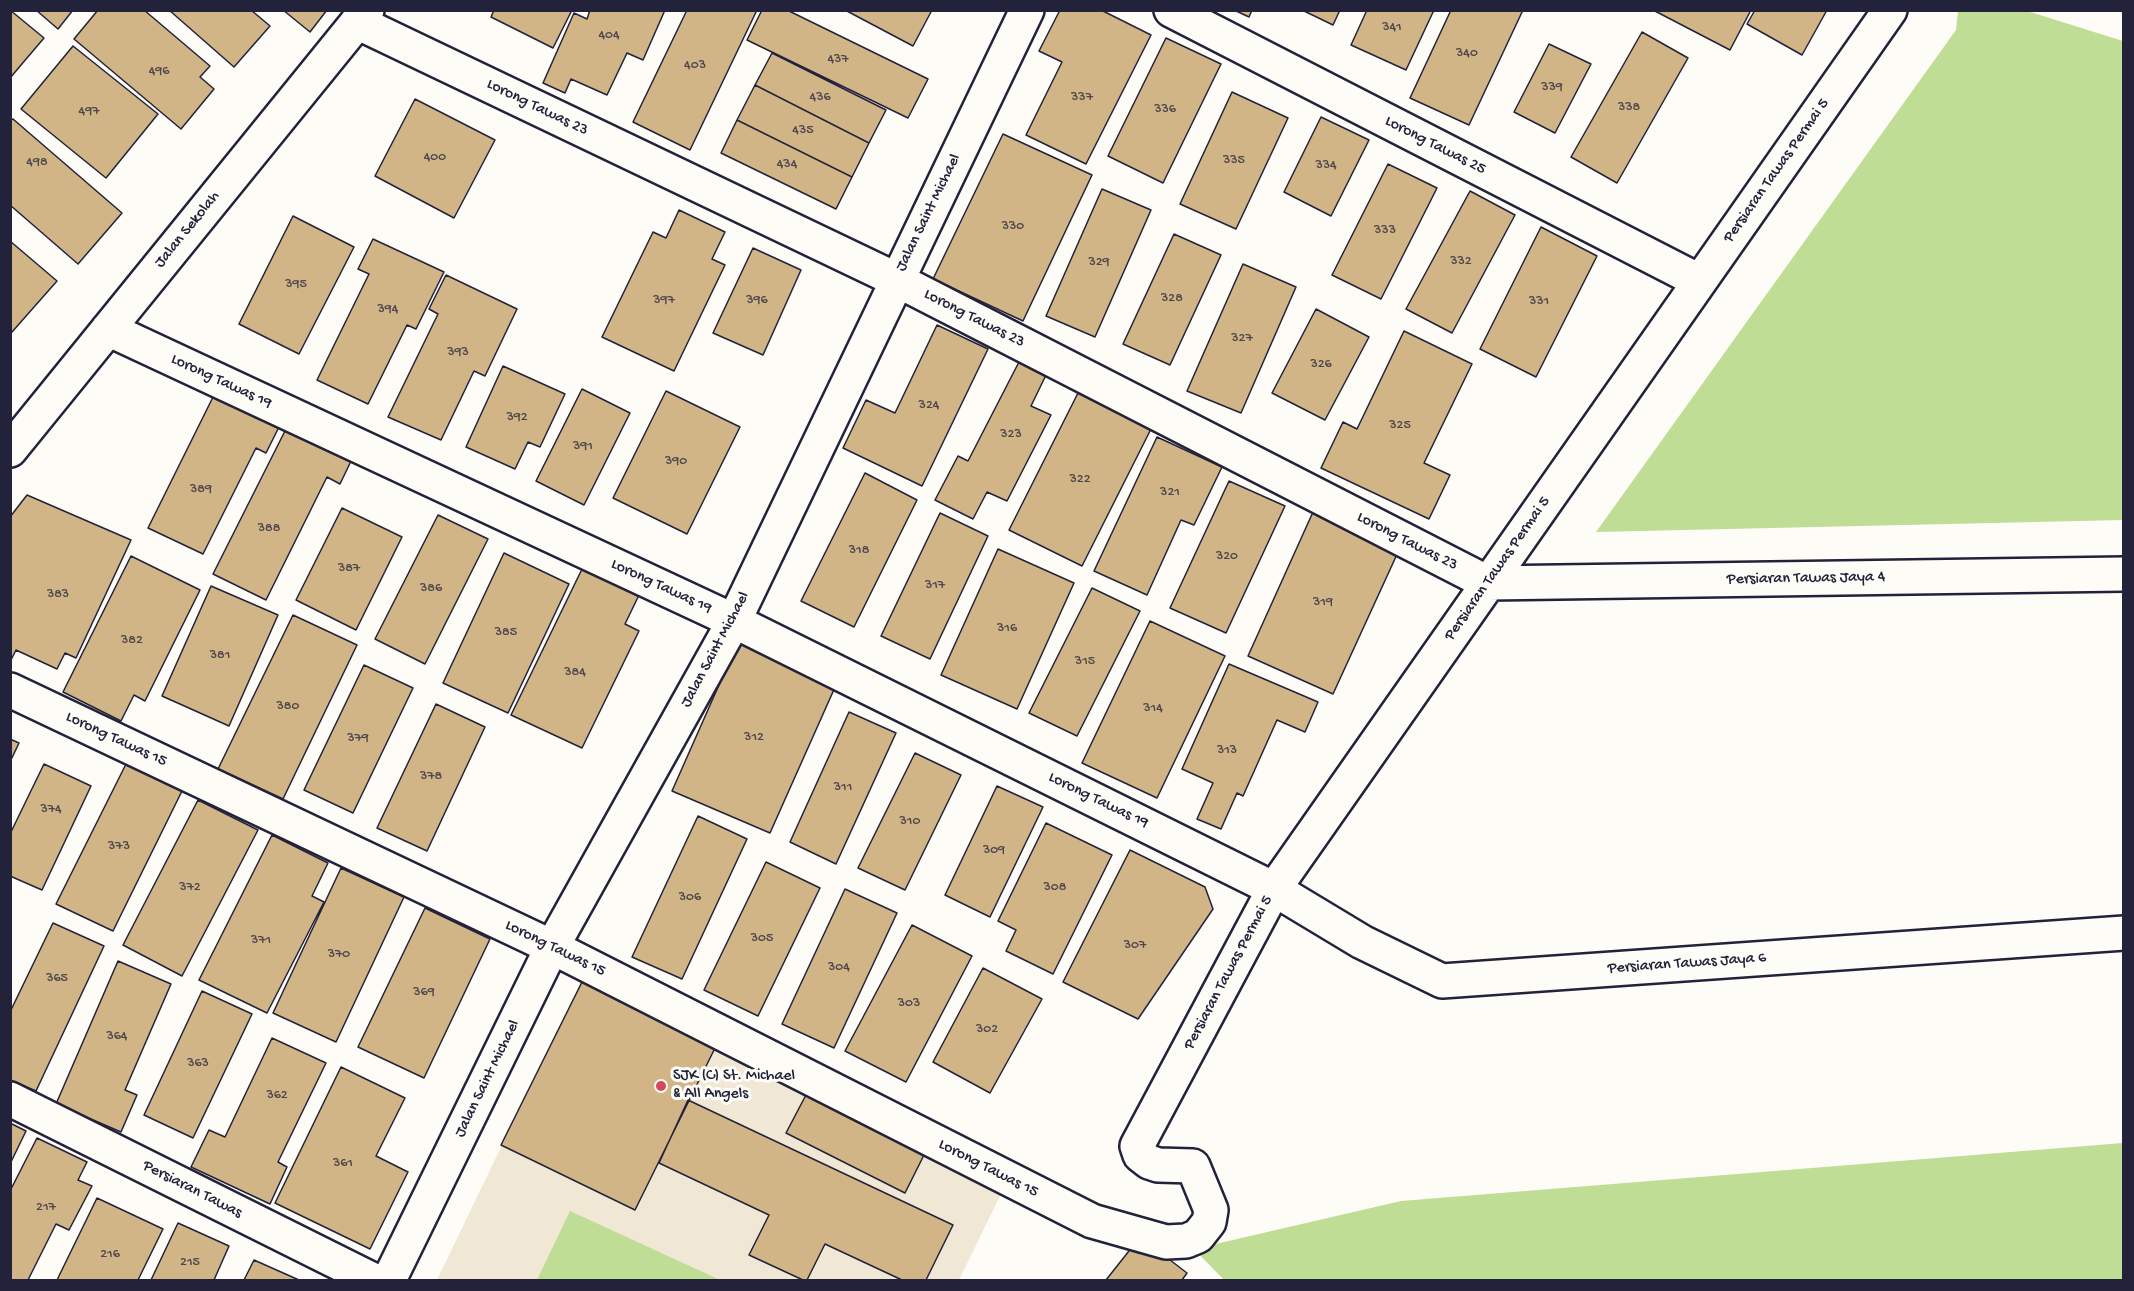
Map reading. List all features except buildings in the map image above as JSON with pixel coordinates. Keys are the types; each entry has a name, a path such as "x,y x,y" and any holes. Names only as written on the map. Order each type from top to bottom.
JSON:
{"street":[{"name":"Jalan Saint Michael","path":"389,1281 552,947 734,621 1027,10"},
{"name":"Lorong Tawas 25","path":"1171,10 1699,281"},
{"name":"Persiaran Tawas Permai 5","path":"1137,1146 1274,889 1890,10"},
{"name":"Lorong Tawas 23","path":"362,16 897,280 1488,583"},
{"name":"Jalan Sekolah","path":"10,450 362,16"},
{"name":"Lorong Tawas 19","path":"108,329 734,621 1274,889"},
{"name":"Persiaran Tawas Jaya 4","path":"1488,583 2124,574"},
{"name":"Lorong Tawas 15","path":"10,690 552,947 1092,1221 1166,1242 1198,1236 1209,1222 1211,1210 1193,1166 1158,1165 1149,1162 1140,1155 1137,1146"},
{"name":"Persiaran Tawas Jaya 6","path":"1274,889 1362,942 1442,981 2124,933"},
{"name":"Persiaran Tawas","path":"10,1099 373,1281"}],"shaded area":[{"name":"SJK (C) St. Michael & All Angels","path":"583,977 1001,1194 959,1280 437,1280"}],"green space":[{"path":"1958,11 2027,11 2123,41 2123,520 1596,532 1956,30"},
{"path":"2123,1143 2123,1280 1224,1280 1194,1249 1401,1201"},
{"path":"570,1211 720,1280 537,1280"}],"place":[{"name":"SJK (C) St. Michael & All Angels","path":"661,1086"}]}
